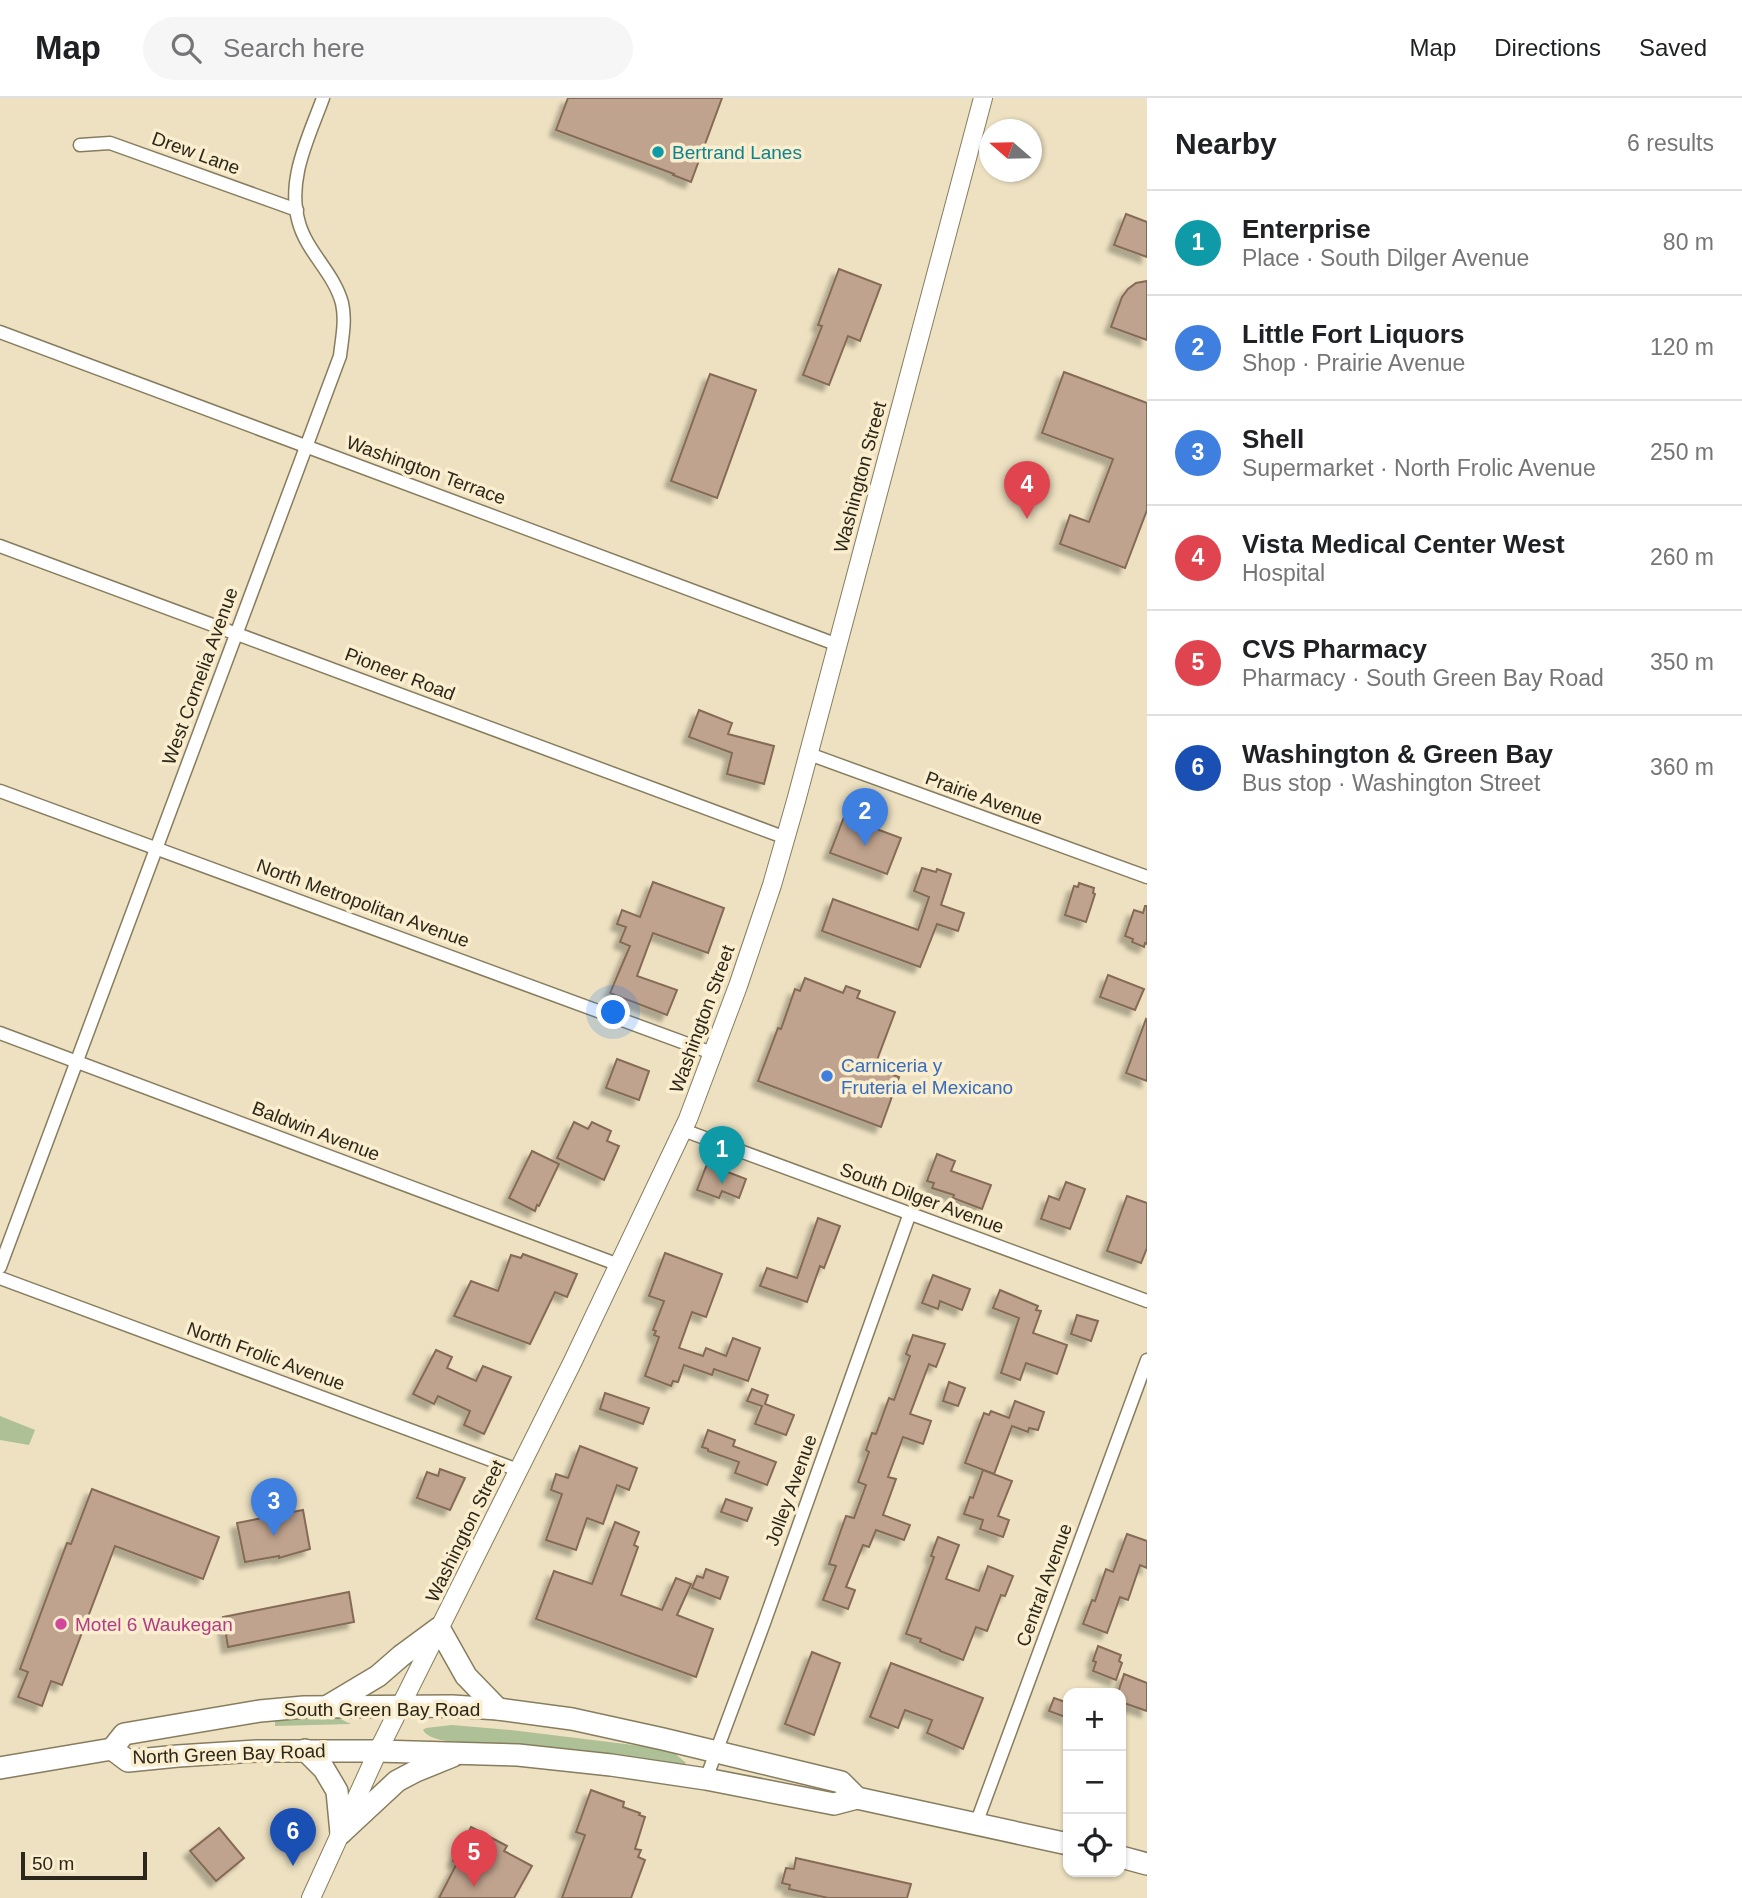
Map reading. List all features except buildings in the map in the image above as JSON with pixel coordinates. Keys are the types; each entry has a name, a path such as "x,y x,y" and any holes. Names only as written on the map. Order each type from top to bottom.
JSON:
{"main road":[{"name":"Washington Street","path":"311,1898 378,1751 572,1363 683,1130 738,986 786,838 983,98"},
{"path":"324,1708 378,1676 439,1628 466,1676 498,1709"},
{"name":"South Green Bay Road","path":"112,1749 124,1734 247,1713 304,1707 452,1706 498,1709 572,1719 841,1782 857,1798"},
{"name":"North Green Bay Road","path":"0,1768 112,1749 128,1761 231,1752 378,1751"},
{"path":"306,1750 324,1769 337,1791 341,1833"},
{"name":"South Green Bay Road","path":"378,1751 518,1755 706,1779 834,1804 857,1798 1063,1843"},
{"path":"341,1833 397,1781 462,1753"},
{"path":"1126,1858 1147,1864"}],"street":[{"name":"West Cornelia Avenue","path":"0,1267 340,356 345,322 342,301 309,247 298,221 295,188 300,159 323,98"},
{"name":"Drew Lane","path":"80,145 110,143 297,210"},
{"name":"Washington Terrace","path":"0,332 838,645"},
{"name":"Pioneer Road","path":"0,546 786,838"},
{"name":"Prairie Avenue","path":"809,754 1147,877"},
{"name":"North Metropolitan Avenue","path":"0,790 712,1052"},
{"name":"Baldwin Avenue","path":"0,1033 618,1265"},
{"name":"South Dilger Avenue","path":"683,1130 1147,1301"},
{"name":"Jolley Avenue","path":"706,1779 910,1213"},
{"name":"North Frolic Avenue","path":"0,1278 518,1469"},
{"name":"Central Avenue","path":"976,1824 1147,1360"}],"green space":[{"path":"0,1416 35,1430 29,1445 0,1440"},
{"path":"336,1717 351,1724 275,1726 275,1720"},
{"path":"452,1725 666,1749 686,1763 682,1766 558,1749 450,1741 433,1738 423,1730"}],"place":[{"name":"Bertrand Lanes","path":"658,152"},
{"name":"Vista Medical Center West","path":"1027,519"},
{"name":"Little Fort Liquors","path":"865,846"},
{"name":"Carniceria y Fruteria el Mexicano","path":"827,1076"},
{"name":"Enterprise","path":"722,1184"},
{"name":"Shell","path":"274,1536"},
{"name":"Motel 6 Waukegan","path":"61,1624"},
{"name":"Washington & Green Bay","path":"293,1866"},
{"name":"CVS Pharmacy","path":"474,1887"}]}
